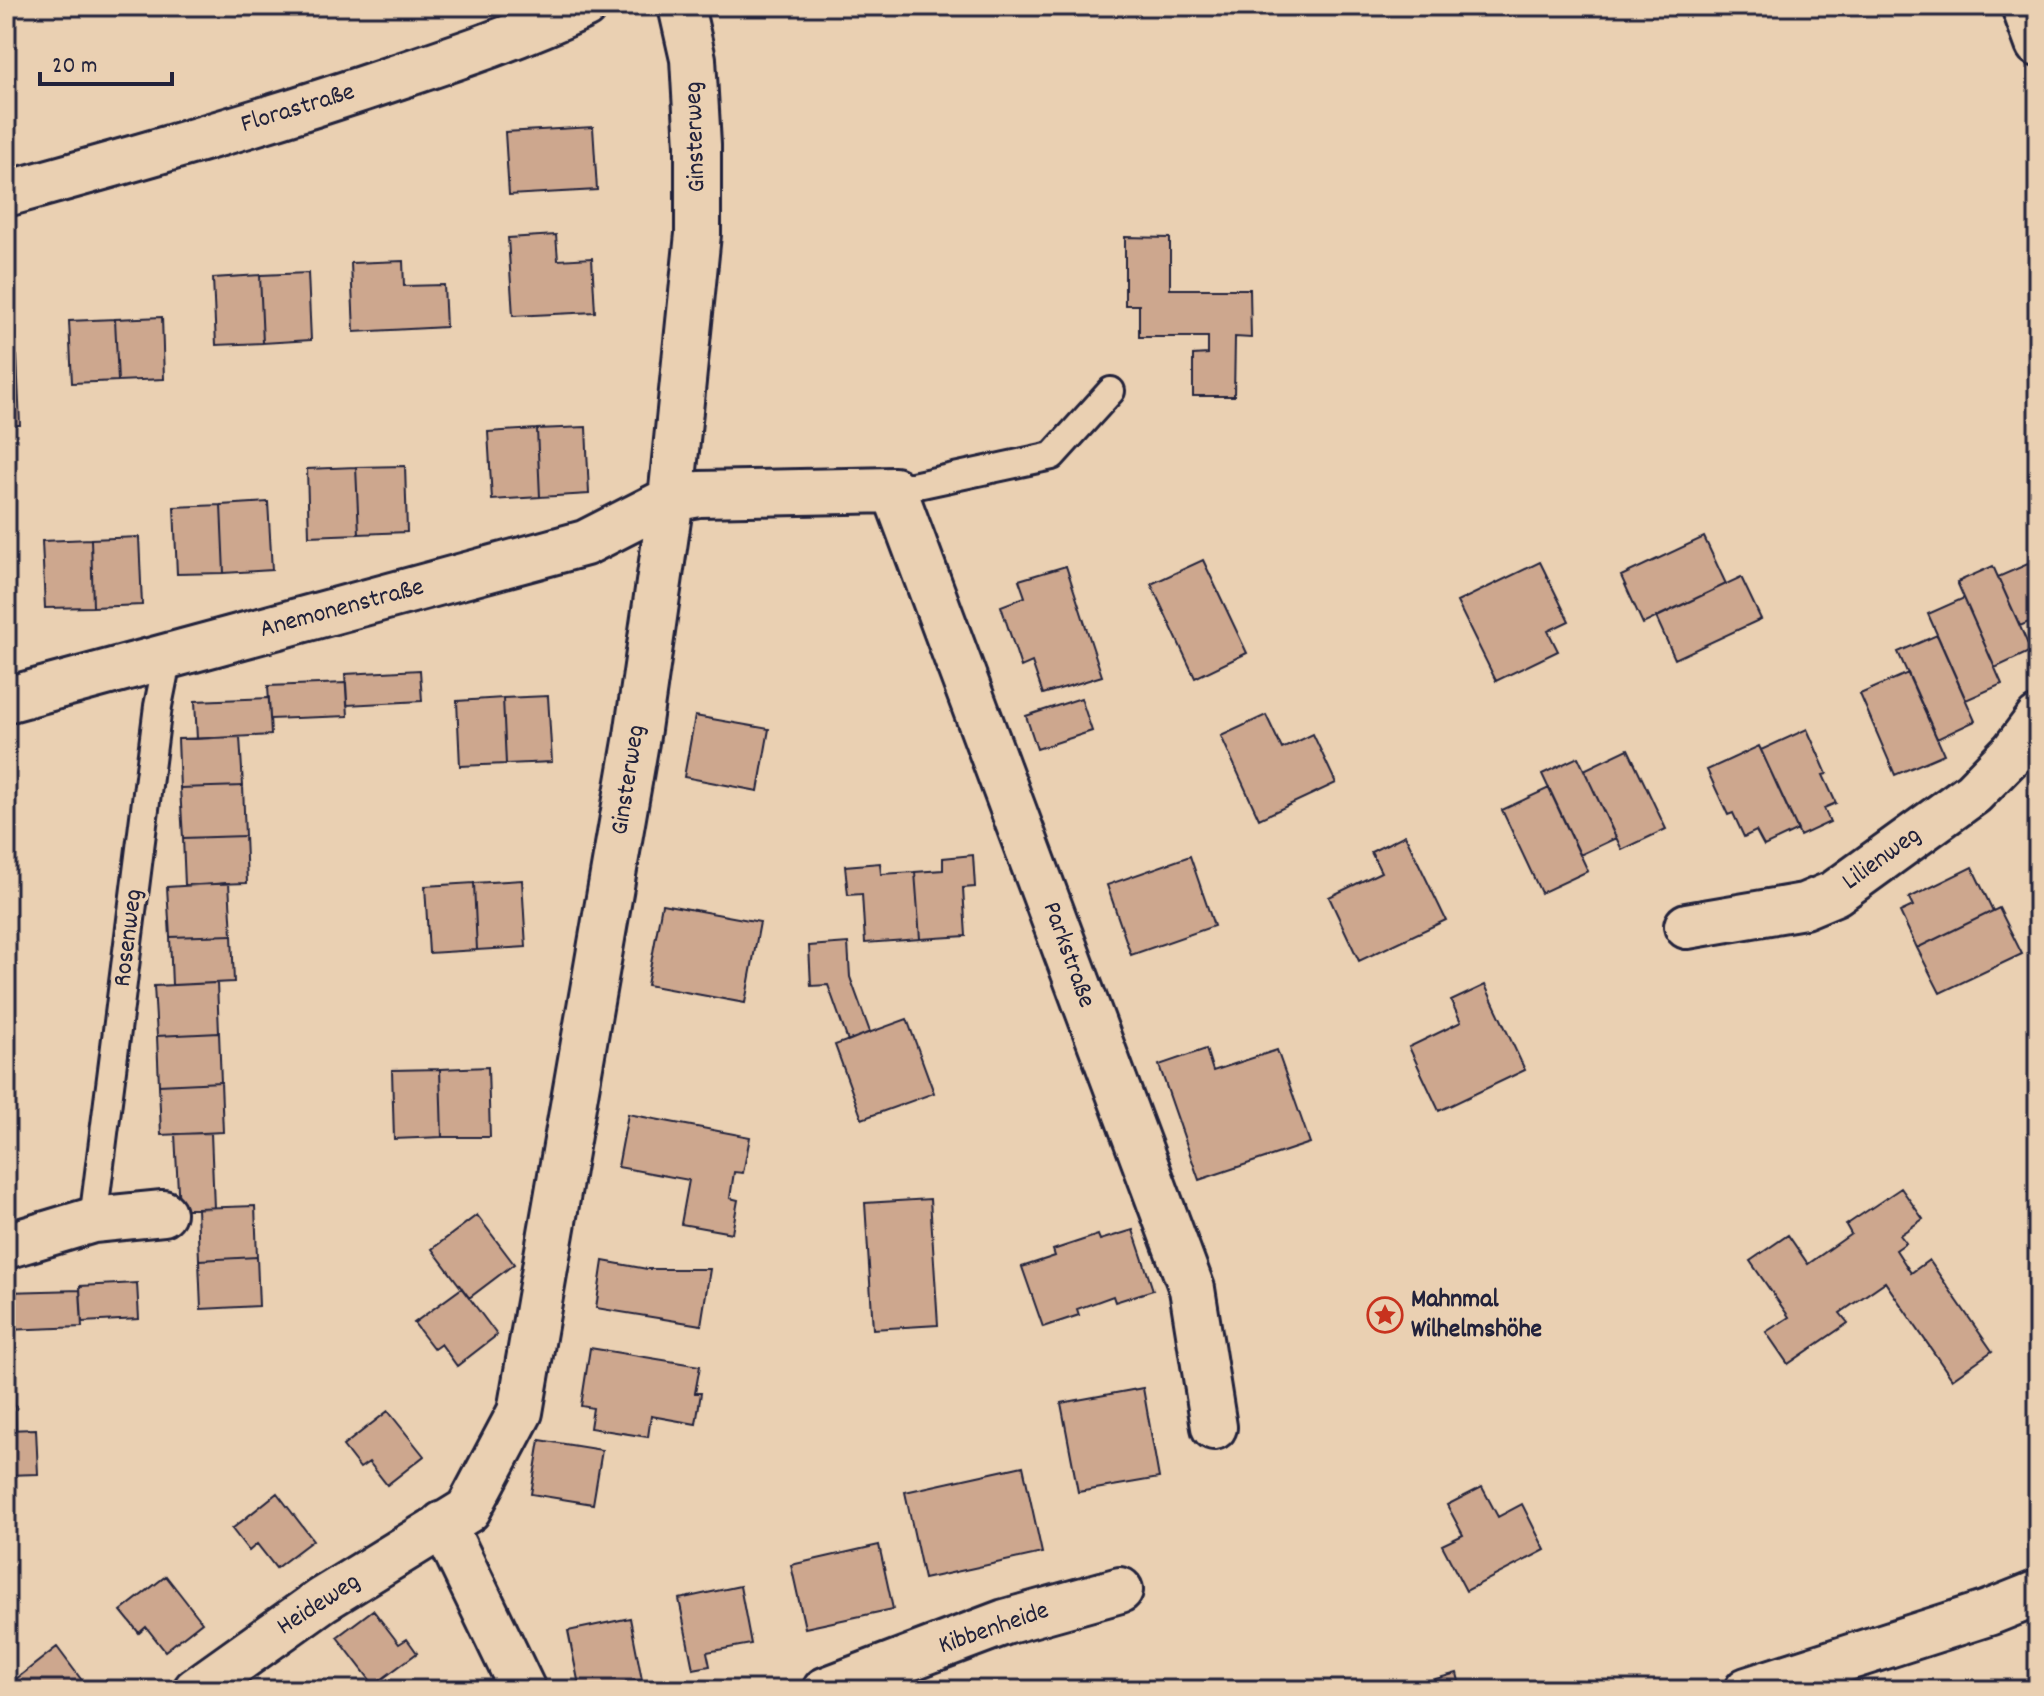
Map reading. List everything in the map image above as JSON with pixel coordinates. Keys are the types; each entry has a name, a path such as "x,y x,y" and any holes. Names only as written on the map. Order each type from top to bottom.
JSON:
{"street":[{"name":"Florastraße","path":"6,194 329,100 540,27 584,6"},
{"name":"Ginsterweg","path":"443,1524 468,1510 520,1412 637,736 671,499 698,234 698,145 693,59 681,6"},
{"path":"2024,6 2038,44"},
{"path":"671,499 699,494 894,490"},
{"name":"Parkstraße","path":"894,490 1192,1289 1214,1427"},
{"name":"Anemonenstraße","path":"6,700 585,543 671,499"},
{"name":"Lilienweg","path":"1687,926 1804,906 1835,893 1973,793 2014,751 2038,719"},
{"path":"6,1246 93,1220 163,1213"},
{"path":"443,1524 523,1690"},
{"name":"Heideweg","path":"196,1690 322,1600 443,1524"},
{"name":"Kibbenheide","path":"825,1690 1005,1622 1120,1590"},
{"path":"1747,1690 1988,1613 2038,1593"}],"lane":[{"path":"894,490 1052,456 1111,391"},
{"name":"Rosenweg","path":"93,1220 158,706 168,656"}],"building":[{"path":"593,127 597,190 509,195 505,132"},
{"path":"556,235 558,260 592,258 595,312 513,316 508,238"},
{"path":"1125,237 1170,238 1170,289 1250,289 1251,338 1235,337 1234,396 1193,396 1193,355 1208,354 1208,337 1139,337 1139,305 1125,305"},
{"path":"403,261 404,286 444,285 446,327 354,332 351,263"},
{"path":"308,273 311,340 263,343 260,275"},
{"path":"260,275 263,343 216,345 213,278"},
{"path":"162,317 164,379 118,381 115,319"},
{"path":"115,319 118,381 72,383 69,321"},
{"path":"6,356 17,356 20,425 6,425"},
{"path":"586,427 589,494 540,497 537,429"},
{"path":"537,429 540,497 492,500 488,432"},
{"path":"405,466 407,532 359,534 356,467"},
{"path":"356,467 359,534 309,536 307,469"},
{"path":"268,502 272,570 224,573 221,505"},
{"path":"221,505 224,573 177,574 174,507"},
{"path":"139,537 142,605 93,607 91,539"},
{"path":"1704,537 1726,584 1643,624 1621,576"},
{"path":"91,539 93,607 45,608 42,541"},
{"path":"1203,560 1247,653 1195,678 1151,584"},
{"path":"1540,562 1569,621 1548,631 1558,651 1496,681 1457,602"},
{"path":"2030,563 2038,583 2038,618 2020,626 1998,577"},
{"path":"1066,566 1102,676 1043,694 1032,662 1021,667 1001,606 1025,597 1019,580"},
{"path":"1993,566 2031,651 1995,668 1957,582"},
{"path":"1741,577 1761,619 1675,659 1656,617"},
{"path":"1964,598 2002,684 1966,700 1928,614"},
{"path":"1937,635 1975,721 1937,739 1898,652"},
{"path":"420,670 422,701 347,705 345,674"},
{"path":"1908,673 1944,754 1895,775 1860,694"},
{"path":"346,683 348,716 270,719 268,686"},
{"path":"548,696 552,762 506,764 503,698"},
{"path":"269,698 271,735 197,739 195,701"},
{"path":"503,698 506,764 460,766 457,701"},
{"path":"1081,698 1092,731 1037,749 1026,716"},
{"path":"1266,715 1282,749 1313,734 1336,783 1259,819 1221,736"},
{"path":"695,716 769,729 758,791 684,777"},
{"path":"1807,729 1836,803 1824,808 1830,822 1800,836 1761,750"},
{"path":"240,737 243,786 180,788 178,739"},
{"path":"1759,746 1798,830 1764,846 1756,831 1744,837 1733,813 1728,815 1707,770"},
{"path":"1628,749 1666,829 1622,850 1584,770"},
{"path":"1578,757 1616,838 1580,855 1542,774"},
{"path":"243,786 245,836 183,838 180,788"},
{"path":"1549,788 1588,871 1541,893 1502,810"},
{"path":"1405,835 1446,920 1359,961 1329,897 1381,872 1371,852"},
{"path":"245,836 247,883 185,885 183,838"},
{"path":"973,855 975,887 963,888 966,936 920,939 915,872 943,870 943,858"},
{"path":"1190,856 1214,926 1131,955 1107,885"},
{"path":"880,863 881,874 915,872 920,939 865,943 862,894 848,895 845,866"},
{"path":"1972,867 1993,911 1917,948 1900,912 1913,906 1909,898"},
{"path":"522,880 526,947 477,950 474,883"},
{"path":"229,883 232,935 170,937 167,887"},
{"path":"474,883 477,950 429,953 425,886"},
{"path":"662,904 760,922 745,1003 647,985"},
{"path":"1999,908 2022,954 1940,993 1917,948"},
{"path":"232,935 234,982 172,985 170,937"},
{"path":"848,943 850,977 870,1032 848,1041 828,985 811,986 809,946"},
{"path":"217,983 219,1033 157,1036 154,986"},
{"path":"1485,985 1525,1070 1439,1111 1409,1047 1461,1022 1451,1001"},
{"path":"907,1019 934,1093 862,1119 835,1045"},
{"path":"219,1033 221,1082 159,1085 157,1036"},
{"path":"1206,1049 1213,1071 1277,1050 1310,1143 1199,1180 1159,1065"},
{"path":"488,1067 490,1137 442,1137 440,1069"},
{"path":"440,1069 442,1137 394,1139 392,1070"},
{"path":"221,1082 223,1132 161,1135 159,1085"},
{"path":"628,1114 750,1137 743,1173 734,1172 730,1198 738,1200 732,1233 681,1224 689,1180 618,1167"},
{"path":"211,1133 214,1208 179,1209 175,1134"},
{"path":"1901,1188 1923,1219 1900,1235 1906,1243 1896,1250 1911,1273 1929,1260 1992,1351 1952,1379 1885,1282 1840,1313 1848,1323 1788,1364 1766,1332 1789,1317 1750,1261 1788,1235 1808,1264 1851,1234 1846,1225"},
{"path":"930,1199 938,1325 873,1329 865,1203"},
{"path":"255,1206 257,1257 199,1260 197,1208"},
{"path":"477,1215 514,1264 469,1298 432,1249"},
{"path":"1133,1230 1153,1290 1115,1302 1113,1296 1077,1309 1079,1315 1043,1327 1022,1267 1055,1256 1053,1250 1098,1235 1100,1240"},
{"path":"257,1257 259,1306 201,1309 199,1260"},
{"path":"603,1261 647,1269 710,1269 701,1325 596,1308"},
{"path":"137,1283 139,1319 82,1322 80,1286"},
{"path":"462,1288 497,1335 457,1366 441,1344 434,1349 414,1323"},
{"path":"80,1290 82,1327 7,1330 6,1292"},
{"path":"590,1348 700,1366 695,1393 701,1393 696,1424 651,1416 648,1437 590,1428 593,1408 581,1406"},
{"path":"14,1386 16,1429 6,1430 6,1387"},
{"path":"1143,1388 1159,1478 1078,1492 1061,1403"},
{"path":"388,1411 424,1456 387,1485 369,1462 360,1468 343,1446"},
{"path":"36,1429 38,1474 6,1475 6,1430"},
{"path":"540,1440 602,1450 593,1504 531,1494"},
{"path":"1023,1466 1042,1553 924,1579 905,1492"},
{"path":"1482,1487 1498,1517 1522,1504 1545,1550 1466,1591 1442,1545 1463,1535 1447,1505"},
{"path":"277,1493 313,1540 276,1568 257,1544 249,1551 232,1529"},
{"path":"879,1545 893,1609 805,1628 791,1565"},
{"path":"166,1576 202,1622 165,1651 146,1627 139,1633 121,1611"},
{"path":"740,1586 751,1644 707,1652 710,1666 693,1669 679,1599"},
{"path":"373,1610 399,1644 407,1639 417,1653 374,1685 337,1637"},
{"path":"630,1618 642,1680 580,1690 568,1631"},
{"path":"57,1647 89,1690 17,1690 11,1683"},
{"path":"1457,1673 1461,1690 1396,1690"}],"place":[{"name":"Mahnmal Wilhelmshöhe","path":"1385,1315"}]}
